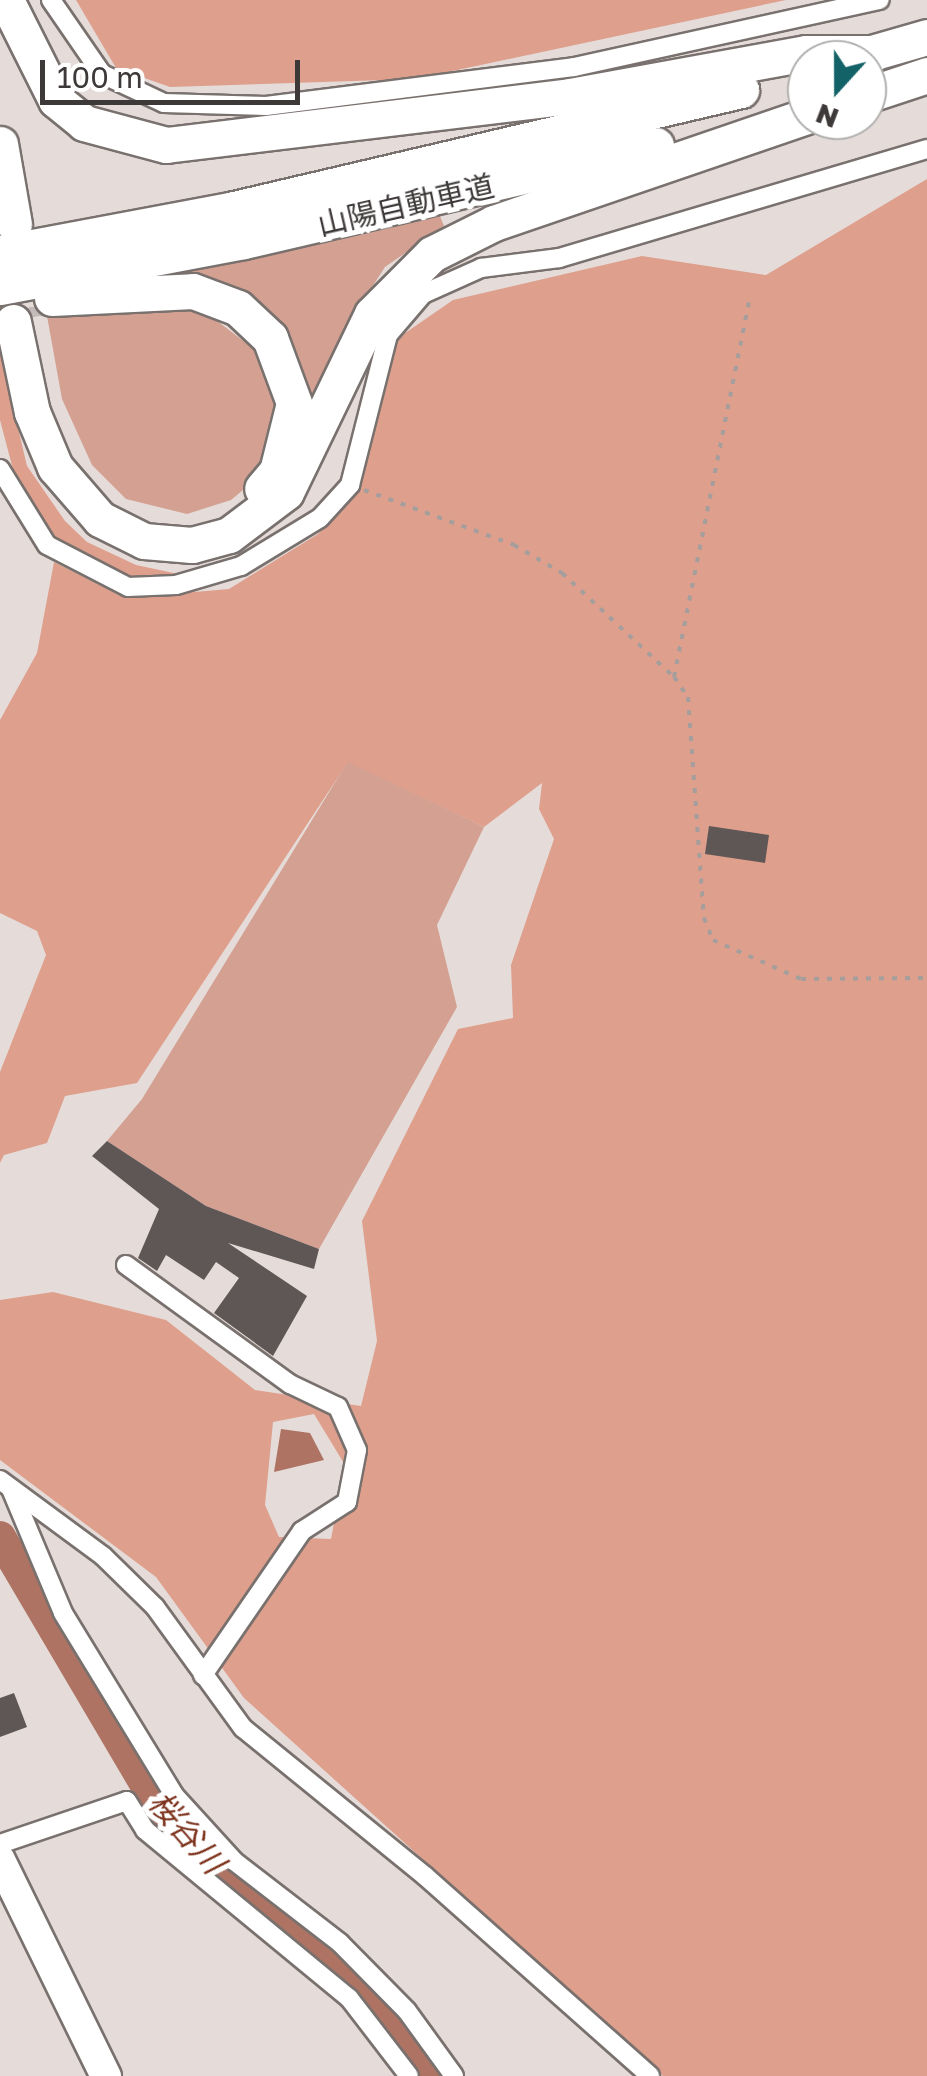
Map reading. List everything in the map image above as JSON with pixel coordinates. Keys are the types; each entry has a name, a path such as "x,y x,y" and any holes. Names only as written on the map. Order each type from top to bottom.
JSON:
{"highway":[{"path":"6,0 56,100 84,124 166,145 570,96 787,56"},
{"path":"887,56 927,37"},
{"path":"887,69 927,72"},
{"path":"887,88 927,72"},
{"name":"山陽自動車道","path":"7,239 234,209 787,77"},
{"name":"山陽自動車道","path":"0,286 478,190 787,110"},
{"path":"14,314 32,412 74,493 100,519 144,541 192,545 230,535 286,492 372,314 432,254 494,223 787,123"},
{"path":"0,144 7,239"},
{"path":"142,289 193,291 238,308 270,338 294,404 277,471 235,511 208,523 180,528 114,506 68,451 14,314 142,289"}],"main road":[{"path":"0,1860 106,2076"}],"street":[{"path":"50,0 102,74 164,104 266,106 574,66 880,0"},
{"path":"0,469 46,545 128,587 176,585 241,566 320,518 350,485 388,335 422,294 481,268 559,258 927,149"},
{"path":"126,1265 290,1384 338,1407 357,1450 346,1502 302,1531 203,1675"},
{"path":"5,1485 103,1556 155,1607 242,1728 426,1876 650,2076"},
{"path":"5,1485 63,1613 174,1795 234,1861 340,1943 407,2011 454,2076"},
{"path":"0,1844 127,1801 145,1830 349,1998 409,2076"}],"path":[{"path":"674,677 750,297"},
{"path":"350,485 514,544 562,573 674,677 688,697 704,918 712,940 801,979 927,978"}],"shaded area":[{"path":"76,0 786,0 415,79 170,87 116,68"},
{"path":"927,179 927,2076 663,2076 244,1698 156,1577 0,1460 0,1300 53,1292 166,1320 255,1390 361,1406 377,1341 362,1221 458,1029 513,1018 511,965 554,839 539,809 542,783 484,827 348,762 137,1083 65,1096 47,1143 4,1155 0,1163 0,1072 46,955 37,931 0,913 0,720 37,653 54,562 125,598 229,589 318,534 349,502 398,338 453,300 642,256 766,275","holes":["314,1414 345,1465 331,1539 279,1537 265,1505 273,1422"]},
{"path":"440,216 444,226 385,267 350,321 303,451 295,359 149,278"},
{"path":"177,305 208,314 258,352 273,379 279,424 255,480 231,500 187,514 126,499 92,465 62,399 47,316"},
{"path":"0,352 27,466 65,521 87,542 136,565 183,575 135,578 76,555 47,529 15,477 0,420"},
{"path":"348,761 484,827 437,925 457,1007 319,1249 206,1206 107,1141 142,1099"},
{"path":"281,1429 310,1433 324,1460 274,1472"}],"building":[{"path":"709,826 769,835 765,863 705,854"},
{"path":"107,1141 206,1206 319,1249 314,1269 228,1243 307,1296 273,1356 214,1313 239,1278 216,1262 204,1280 166,1255 157,1271 138,1258 159,1209 92,1156"},
{"path":"14,1693 27,1727 0,1737 0,1698"}],"waterway":[{"name":"桜谷川","path":"0,1537 157,1804 220,1873 346,1972 437,2076"}],"tunnel":[{"path":"19,255 29,317"}]}
